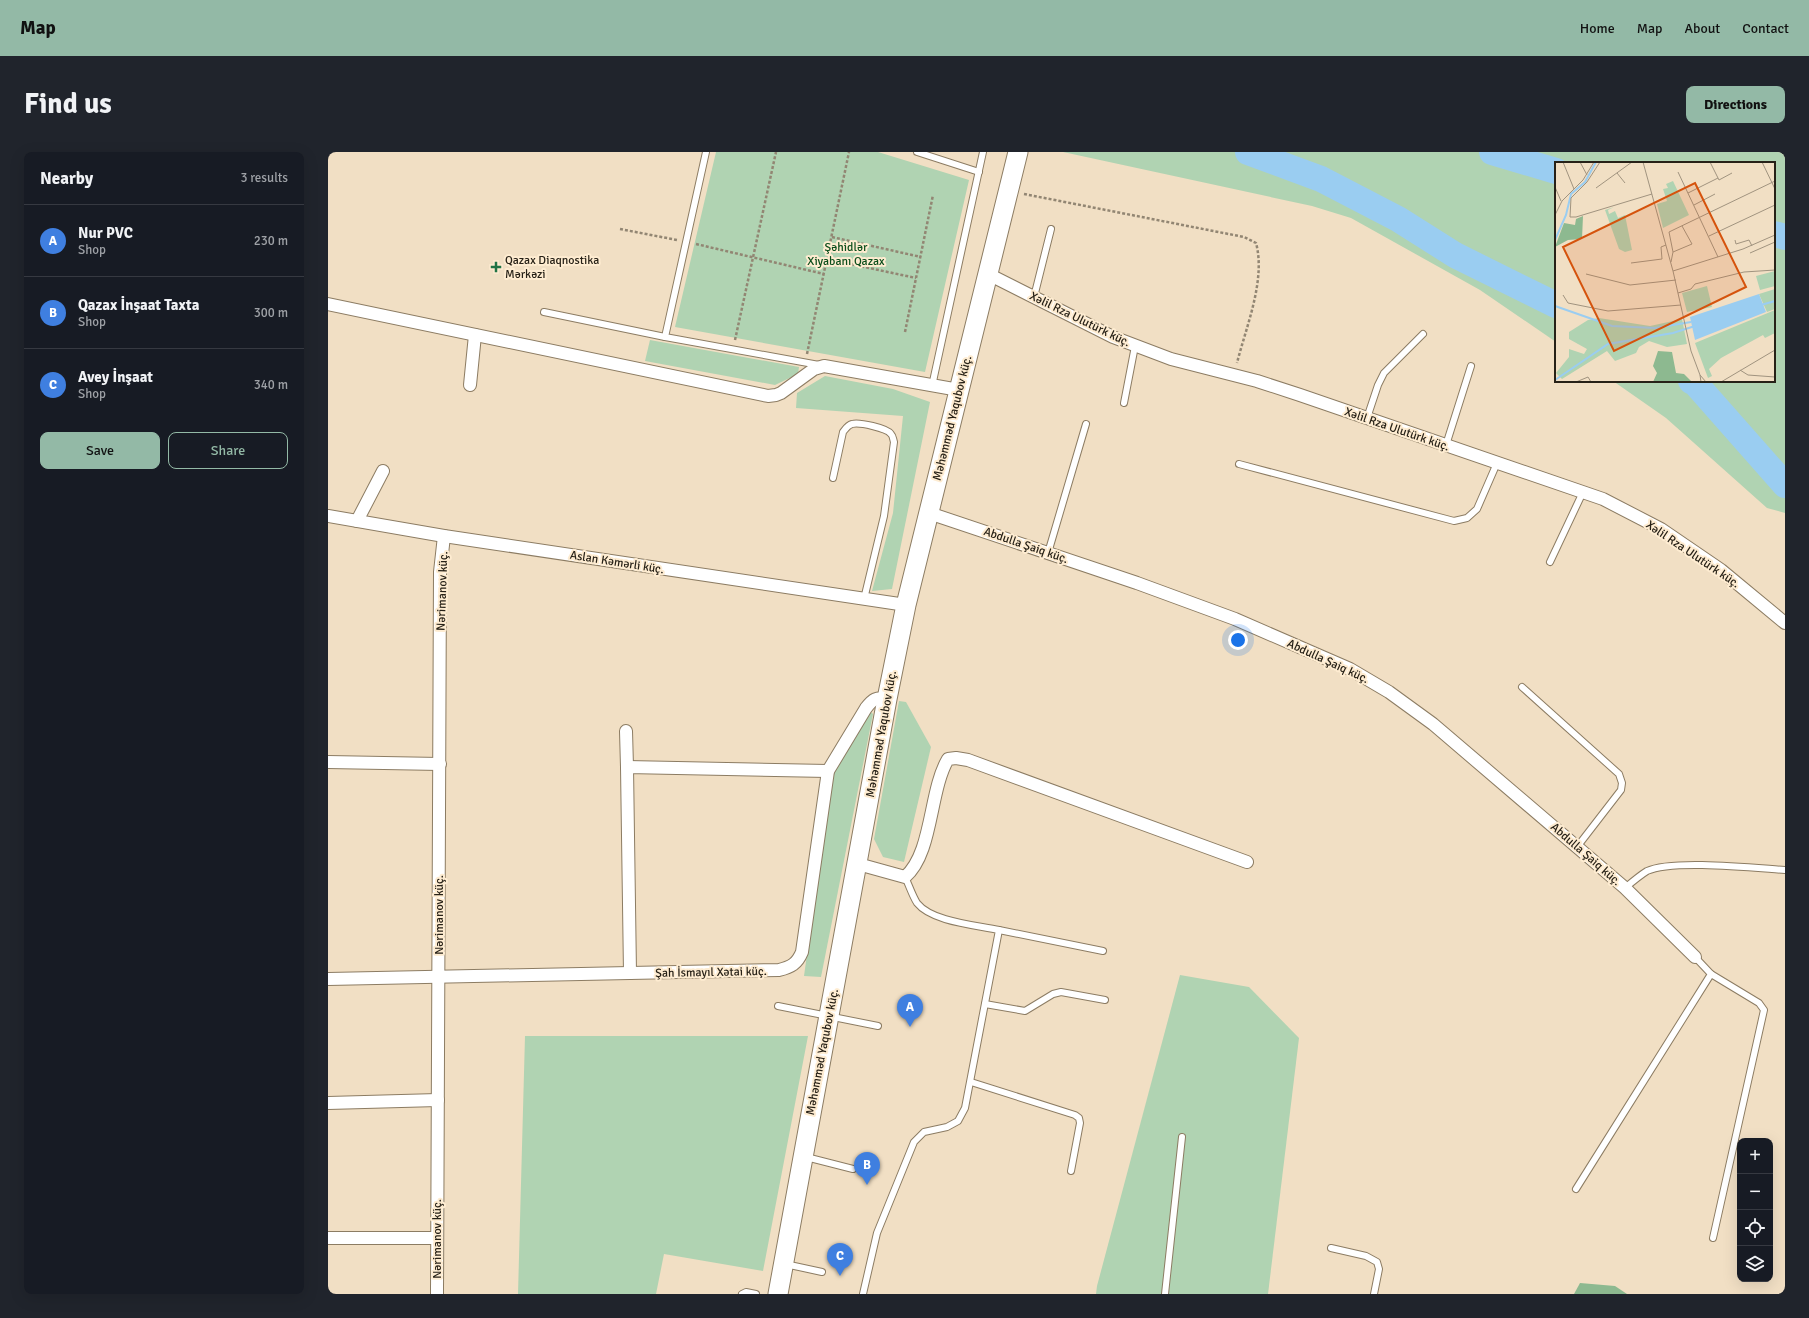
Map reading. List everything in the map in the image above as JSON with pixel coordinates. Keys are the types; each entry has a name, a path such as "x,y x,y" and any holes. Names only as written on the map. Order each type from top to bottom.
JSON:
{"main road":[{"name":"Məhəmməd Yaqubov küç.","path":"778,1294 858,864 887,698 906,605 1018,152"}],"street":[{"name":"Xəlil Rza Ulutürk küç.","path":"988,274 1113,337 1135,346 1171,359 1234,375 1300,395 1603,499 1661,529 1721,570 1785,623"},
{"path":"328,304 768,396 781,393 814,369 824,366 959,390"},
{"path":"470,385 475,335"},
{"path":"357,521 383,471"},
{"name":"Abdulla Şaiq küç.","path":"929,513 1137,583 1235,619 1350,669 1389,692 1433,724 1625,888 1695,957"},
{"name":"Aslan Kəmərli küç.","path":"328,516 444,536 906,605"},
{"name":"Nərimanov küç.","path":"437,1294 440,572 444,536"},
{"name":"Şah İsmayıl Xətai küç.","path":"328,979 779,970 790,968 798,962 802,952 828,771 866,708 878,697 887,698"},
{"path":"626,731 630,973"},
{"path":"858,864 905,877 911,872 919,856 942,770 948,759 956,758 968,760 1247,862"},
{"path":"328,762 440,764"},
{"path":"626,767 828,771"},
{"path":"328,1103 438,1100"},
{"path":"328,1238 437,1238"}],"lane":[{"path":"665,337 706,152"},
{"path":"917,152 979,172"},
{"path":"932,386 983,152"},
{"path":"1034,297 1051,229"},
{"path":"544,312 665,337 733,348 824,366"},
{"path":"1367,418 1378,385 1384,373 1423,334"},
{"path":"1124,402 1135,346"},
{"path":"1446,445 1471,366"},
{"path":"833,478 844,432 847,427 853,423 877,427 887,430 892,434 894,442 884,516 864,599"},
{"path":"1048,553 1086,424"},
{"path":"1239,464 1454,521 1467,518 1477,509 1497,463"},
{"path":"1550,562 1584,492"},
{"path":"1522,687 1619,774 1622,783 1621,790 1577,846"},
{"path":"1625,888 1648,871 1672,866 1714,866 1785,870"},
{"path":"905,877 917,902 925,911 938,917 1103,951"},
{"path":"863,1294 877,1233 914,1142 924,1132 947,1127 958,1122 965,1108 999,930"},
{"path":"1695,957 1711,974 1759,1003 1764,1010 1713,1238"},
{"path":"1576,1189 1711,974"},
{"path":"985,1004 1025,1011 1053,994 1061,992 1105,1000"},
{"path":"778,1006 878,1026"},
{"path":"971,1082 1075,1115 1079,1118 1080,1123 1071,1171"},
{"path":"1165,1294 1182,1137"},
{"path":"803,1157 853,1169"},
{"path":"1332,1248 1366,1256 1377,1262 1379,1269 1374,1294"},
{"path":"784,1263 822,1272"},
{"path":"742,1294 746,1292 756,1294"}],"path":[{"path":"733,348 776,152"},
{"path":"805,362 849,152"},
{"path":"1010,185 1244,237 1256,244 1260,257 1256,287 1234,375"},
{"path":"905,332 933,195"},
{"path":"620,228 824,274"},
{"path":"832,237 921,257"},
{"path":"827,259 916,278"}],"green space":[{"name":"Şəhidlər Xiyabanı Qazax","path":"716,152 878,152 969,180 925,372 675,327"},
{"path":"1063,152 1785,152 1785,513 1767,508 1666,418 1614,382 1775,382 1775,162 1555,162 1555,341 1480,290 1351,218 1312,206"},
{"path":"650,340 799,367 798,374 775,385 645,361"},
{"path":"825,376 893,389 930,402 892,589 872,591 893,513 903,416 796,408 797,393"},
{"path":"899,701 906,702 931,747 904,862 883,857 874,839"},
{"path":"870,711 873,714 821,977 804,976 832,775"},
{"path":"1180,975 1249,987 1299,1038 1268,1294 1096,1294"},
{"path":"525,1036 808,1036 763,1271 664,1254 656,1294 518,1294"},
{"path":"1580,1283 1615,1286 1627,1294 1574,1294"}],"waterway":[{"path":"1248,152 1321,179 1398,219 1455,255 1555,305"},
{"path":"1492,152 1555,171"},
{"path":"1775,234 1785,237"},
{"path":"1693,382 1785,485"}],"place":[{"name":"Qazax Diaqnostika Mərkəzi","path":"496,267"},
{"name":"Nur PVC","path":"910,1027"},
{"name":"Qazax İnşaat Taxta","path":"867,1185"},
{"name":"Avey İnşaat","path":"840,1276"}]}
